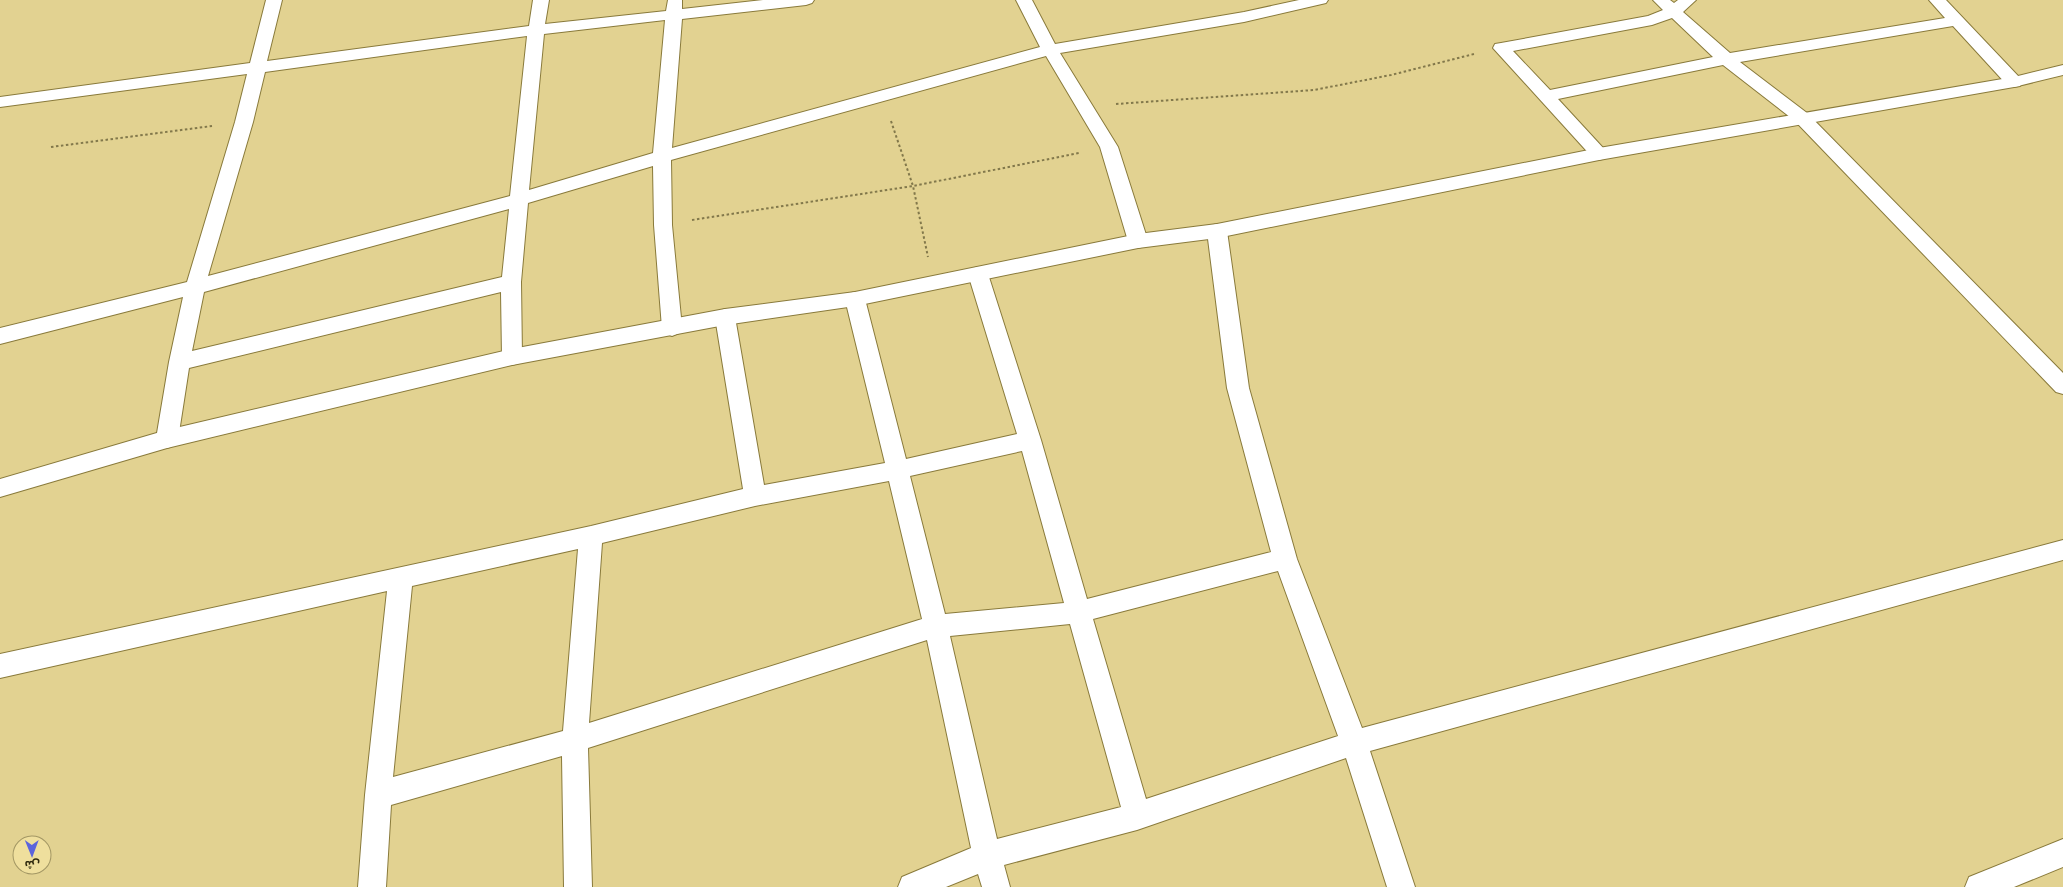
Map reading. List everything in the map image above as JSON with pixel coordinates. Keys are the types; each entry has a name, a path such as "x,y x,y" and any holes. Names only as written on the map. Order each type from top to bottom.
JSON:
{"street":[{"path":"167,439 179,362 195,287 244,122 274,0"},
{"path":"512,357 511,282 536,30 541,0"},
{"path":"0,102 536,30 675,7 806,0"},
{"path":"1024,0 1050,50 1083,107 1109,147 1138,240"},
{"path":"0,336 195,287 518,200 662,157 882,95 1050,50 1244,17 1320,0"},
{"path":"1661,0 1726,59 1801,118 2063,386"},
{"path":"1501,48 1652,20 1673,12 1688,0"},
{"path":"1937,0 2014,82"},
{"path":"672,328 663,225 662,157 675,7"},
{"path":"1548,96 1726,59 1956,21"},
{"path":"1501,48 1548,96 1599,154"},
{"path":"0,488 167,439 512,357 725,317 855,299 1138,240 1217,231 1599,154 2014,82 2063,70"},
{"path":"1217,231 1238,388 1286,559 1354,743 1401,887"},
{"path":"978,274 1030,440 1138,816"},
{"path":"179,362 511,282"},
{"path":"855,299 936,626 987,856 996,887"},
{"path":"725,317 755,496"},
{"path":"0,666 591,536 755,496 897,470 1030,440"},
{"path":"578,887 575,740 591,536"},
{"path":"912,887 987,856 1138,816 1354,743 2063,550"},
{"path":"378,795 575,740 936,626 1079,612 1286,559"},
{"path":"372,887 378,795 401,577"},
{"path":"1979,887 2063,853"}],"path":[{"path":"1083,107 1314,90 1391,75 1501,48"},
{"path":"882,95 913,186 933,283"},
{"path":"51,147 244,122"},
{"path":"663,225 913,186 1109,147"}]}
